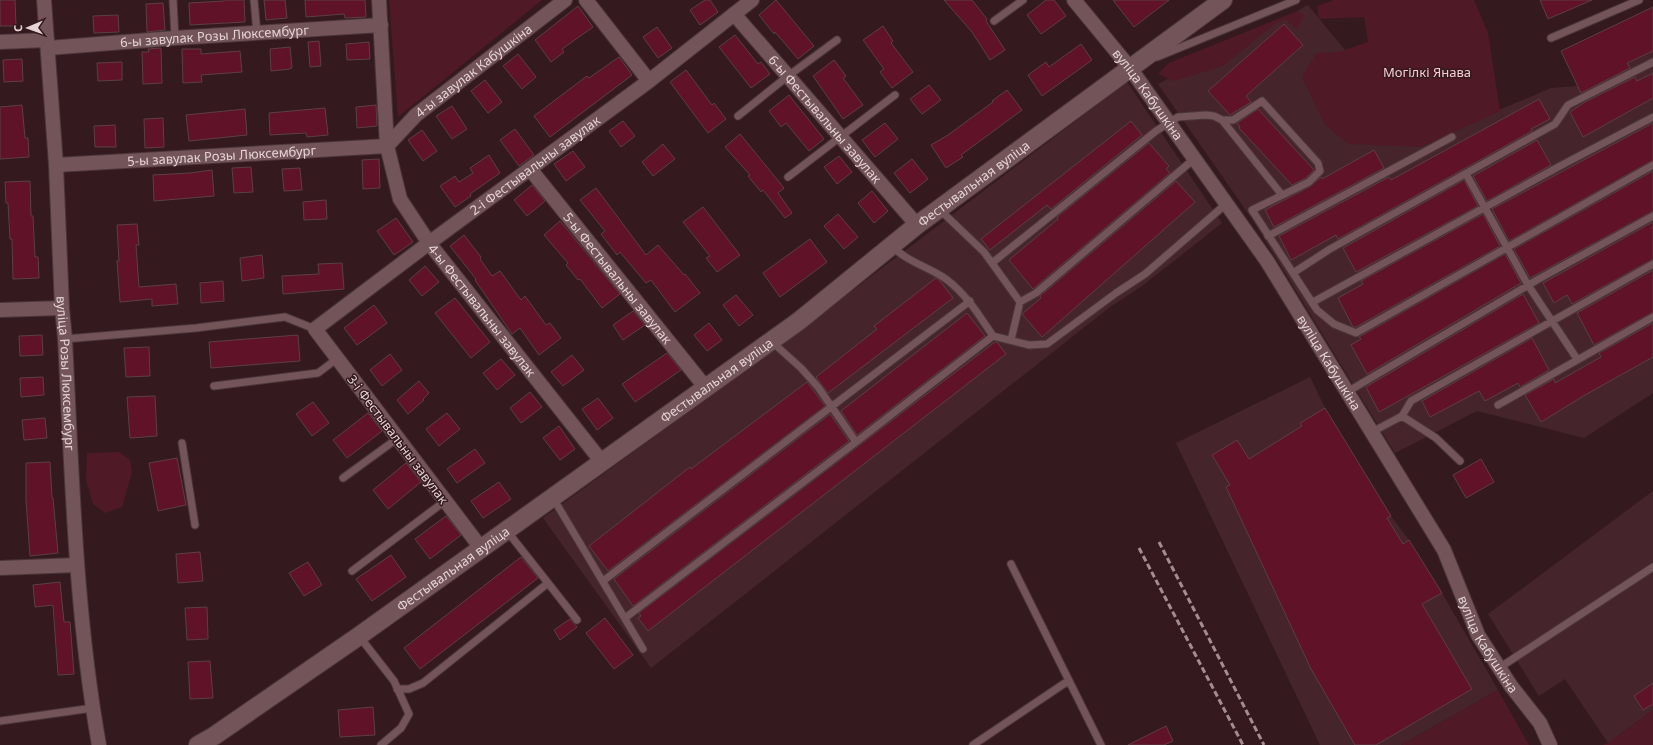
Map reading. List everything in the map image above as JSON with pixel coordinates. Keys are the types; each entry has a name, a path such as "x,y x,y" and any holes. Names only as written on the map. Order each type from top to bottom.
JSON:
{"street":[{"name":"вуліца Розы Люксембург","path":"44,0 56,165 62,308 77,565 93,708 99,745"},
{"name":"4-ы Фестывальны завулак","path":"379,0 387,146 400,200 429,242 602,462"},
{"name":"4-ы завулак Кабушкіна","path":"387,146 416,115 565,0"},
{"path":"586,0 649,81"},
{"name":"2-і Фестывальны завулак","path":"315,329 429,242 649,81 752,0"},
{"name":"вуліца Кабушкіна","path":"1074,0 1130,68 1267,261 1444,550 1478,635 1511,686 1540,723 1550,745"},
{"name":"Фестывальная вуліца","path":"198,745 217,740 481,548 799,321 917,225 1223,0"},
{"name":"6-ы Фестывальны завулак","path":"734,14 917,225"},
{"name":"6-ы завулак Розы Люксембург","path":"0,42 47,44 175,38 381,25"},
{"name":"5-ы завулак Розы Люксембург","path":"56,165 387,146"},
{"name":"5-ы Фестывальны завулак","path":"530,169 706,388"},
{"path":"0,310 62,308"},
{"name":"3-і Фестывальны завулак","path":"315,329 481,548"},
{"path":"0,568 77,565"}],"lane":[{"path":"173,0 175,38"},
{"path":"254,0 257,33"},
{"path":"994,21 1023,0"},
{"path":"1130,68 1296,0"},
{"path":"1551,38 1639,0"},
{"path":"738,116 788,76 837,40"},
{"path":"1293,273 1330,249 1556,124 1568,105 1653,62"},
{"path":"788,177 895,95"},
{"path":"1222,120 1234,120 1262,101 1318,163 1320,171 1309,182 1252,210 1317,310 1334,324 1356,333 1653,165"},
{"path":"992,263 1156,131 1178,117 1206,115 1214,116 1222,120 1282,195"},
{"path":"1313,302 1485,207 1653,117"},
{"path":"1268,236 1452,138"},
{"path":"1011,340 1020,302 1036,293 1194,159"},
{"path":"1466,174 1528,285 1577,359"},
{"path":"892,246 902,256 945,279 965,295 993,336 1029,345 1047,344 1116,293 1145,274 1226,204"},
{"path":"939,209 984,252 1020,302"},
{"path":"1347,392 1528,285 1653,216"},
{"path":"1372,432 1402,416 1411,401 1653,264"},
{"path":"603,582 970,302"},
{"path":"65,339 196,328 285,317 315,329"},
{"path":"1498,405 1653,317"},
{"path":"625,618 993,336"},
{"path":"771,341 801,368 818,387 856,442"},
{"path":"214,386 318,373 338,358"},
{"path":"1402,416 1436,438 1460,461"},
{"path":"343,478 398,438"},
{"path":"182,444 195,525"},
{"path":"552,497 643,649"},
{"path":"352,571 446,501"},
{"path":"507,530 577,620"},
{"path":"1011,564 1101,745"},
{"path":"1499,668 1653,566"},
{"path":"397,689 409,689 423,683 548,583"},
{"path":"359,636 394,681 409,714 401,728 381,745"},
{"path":"973,745 1068,681"},
{"path":"0,721 93,708"}],"shaded area":[{"path":"1308,5 1421,143 1551,88 1578,86 1653,51 1653,393 1584,438 1477,411 1395,453 1254,222 1158,84"},
{"path":"1127,82 1222,223 1142,286 1110,307 651,668 543,518 786,341"},
{"path":"1310,377 1325,408 1391,516 1409,540 1442,593 1498,690 1401,745 1320,745 1176,443"},
{"path":"1653,491 1653,710 1608,743 1565,679 1539,696 1488,614"}],"green space":[{"path":"389,0 542,0 398,117"},
{"name":"Могілкі Янава","path":"1334,0 1474,0 1488,33 1500,111 1421,147 1349,144 1325,125 1302,77 1316,53 1339,52 1368,42 1364,17 1319,19 1317,6"},
{"path":"1297,11 1304,15 1297,29 1285,19 1273,25 1223,66 1174,81 1158,74 1169,63"},
{"path":"119,452 130,460 132,472 122,507 105,513 93,504 86,480 87,453"},
{"path":"1498,690 1529,745 1401,745"},
{"path":"1653,710 1653,745 1602,745 1608,743"}],"building":[{"path":"0,0 15,0 16,26 0,26"},
{"path":"244,0 245,22 190,25 189,3"},
{"path":"264,0 285,0 287,18 266,20"},
{"path":"305,0 365,0 366,17 345,18 344,14 306,17"},
{"path":"705,0 710,0 718,12 700,25 690,10"},
{"path":"776,0 814,46 798,59 775,32 774,34 759,15"},
{"path":"944,0 972,0 987,19 986,21 1005,50 990,60 972,32"},
{"path":"1046,0 1054,0 1066,16 1041,34 1027,15"},
{"path":"1113,0 1169,0 1134,27"},
{"path":"1540,0 1592,0 1548,19"},
{"path":"163,3 165,30 147,32 146,4"},
{"path":"578,6 593,27 562,49 564,52 551,62 535,40"},
{"path":"1653,7 1653,51 1627,63 1630,68 1581,93 1561,51"},
{"path":"118,15 119,32 94,33 93,16"},
{"path":"1284,24 1303,45 1246,96 1251,102 1230,115 1208,91"},
{"path":"883,26 893,41 891,43 913,72 892,88 880,72 884,69 863,40"},
{"path":"657,27 672,48 658,58 643,37"},
{"path":"735,35 758,64 761,62 770,74 751,88 719,47"},
{"path":"319,41 321,66 310,67 308,42"},
{"path":"369,42 370,59 347,60 346,44"},
{"path":"1081,44 1092,60 1042,96 1028,75 1046,62 1049,67"},
{"path":"290,47 292,68 271,71 270,49"},
{"path":"161,48 162,83 143,84 142,52 149,52 148,49"},
{"path":"182,49 201,49 201,54 240,51 242,72 201,75 202,82 183,83"},
{"path":"518,54 536,77 522,89 503,66"},
{"path":"619,57 632,75 550,137 534,116 587,76 589,78"},
{"path":"22,59 23,81 4,82 3,60"},
{"path":"834,60 846,76 843,78 863,105 843,119 813,76"},
{"path":"122,62 122,80 98,81 97,63"},
{"path":"686,70 712,105 714,103 726,119 708,133 670,82"},
{"path":"1653,73 1653,98 1583,137 1570,112 1585,102 1635,77 1637,81"},
{"path":"485,80 502,102 488,113 471,91"},
{"path":"929,85 941,100 922,114 910,99"},
{"path":"1007,90 1022,110 961,155 963,157 946,168 931,145 948,135"},
{"path":"789,95 824,139 809,151 786,123 781,127 769,111"},
{"path":"1539,99 1550,119 1531,129 1532,131 1338,239 1336,235 1291,260 1279,236 1389,177 1391,180"},
{"path":"22,105 25,138 28,138 29,157 0,159 0,107"},
{"path":"376,105 377,126 357,128 356,107"},
{"path":"452,106 467,129 452,139 436,116"},
{"path":"325,108 328,135 307,137 306,133 270,135 269,113"},
{"path":"245,109 247,135 189,141 186,115"},
{"path":"1258,109 1314,170 1306,178 1292,185 1239,128 1240,127 1237,123"},
{"path":"163,118 164,147 145,148 144,119"},
{"path":"623,121 635,136 621,147 609,131"},
{"path":"1131,121 1142,135 1051,209 1047,205 990,250 981,239"},
{"path":"885,123 898,139 875,157 862,140"},
{"path":"1653,123 1653,160 1509,241 1492,209"},
{"path":"115,125 116,147 95,147 94,126"},
{"path":"515,129 534,155 519,166 500,140"},
{"path":"422,130 437,151 423,161 408,140"},
{"path":"740,134 784,188 778,193 792,213 785,218 763,190 761,192 748,176 750,175 725,147"},
{"path":"1537,140 1551,165 1487,201 1473,176"},
{"path":"1149,143 1169,166 1166,169 1170,173 1033,289 1009,260 1058,219 1057,217"},
{"path":"663,144 675,159 653,176 642,162"},
{"path":"1374,150 1384,168 1274,227 1265,210 1311,186 1321,177 1322,179"},
{"path":"573,151 585,167 566,181 554,164"},
{"path":"489,155 500,173 470,194 471,196 455,207 440,186 455,176 459,182 473,173 470,168"},
{"path":"839,156 852,172 837,184 824,167"},
{"path":"379,159 380,188 363,189 362,160"},
{"path":"912,159 928,179 910,193 894,173"},
{"path":"251,167 253,192 234,193 232,168"},
{"path":"300,168 302,190 284,191 282,169"},
{"path":"212,170 214,196 154,201 153,175"},
{"path":"1653,171 1653,211 1530,278 1514,249"},
{"path":"1464,180 1478,206 1356,272 1343,248"},
{"path":"30,181 31,216 33,216 35,257 38,257 39,278 13,279 12,239 10,239 5,182"},
{"path":"1176,181 1195,202 1042,337 1022,314 1041,298 1040,296"},
{"path":"532,185 545,201 527,216 514,200"},
{"path":"596,188 646,255 658,245 684,275 685,274 700,293 675,312 651,280 646,283 620,252 617,255 601,234 605,231 580,200"},
{"path":"872,191 888,211 874,223 858,203"},
{"path":"326,200 327,219 304,220 303,202"},
{"path":"703,207 740,255 717,272 706,258 710,256 683,222"},
{"path":"838,214 858,237 844,249 824,226"},
{"path":"1483,214 1500,246 1356,327 1353,327 1338,298 1363,284 1361,281"},
{"path":"396,218 413,242 394,255 377,231"},
{"path":"560,221 620,294 602,308 580,279 578,280 566,265 568,263 544,235"},
{"path":"1653,222 1653,259 1572,304 1567,295 1554,303 1543,283"},
{"path":"137,224 139,245 136,245 139,287 176,284 178,304 152,306 152,299 120,302 117,261 119,261 117,225"},
{"path":"464,235 481,257 480,259 492,276 500,271 521,300 525,296 546,325 550,323 561,338 539,355 520,328 512,334 475,280 476,279 450,246"},
{"path":"810,239 827,262 780,297 763,273"},
{"path":"1505,254 1521,283 1367,374 1351,345 1361,339 1359,337"},
{"path":"262,255 264,278 242,281 240,258"},
{"path":"342,263 344,289 283,294 282,276 319,274 318,264"},
{"path":"425,266 439,282 422,296 409,280"},
{"path":"1653,270 1653,312 1594,345 1577,313"},
{"path":"936,278 953,298 828,393 816,377 877,329 874,326"},
{"path":"223,281 224,301 201,303 200,283"},
{"path":"1523,294 1539,323 1379,412 1366,387"},
{"path":"736,295 753,315 739,326 723,305"},
{"path":"455,298 490,342 471,358 435,313"},
{"path":"374,305 387,323 357,345 344,328"},
{"path":"633,311 645,325 623,340 613,325"},
{"path":"967,313 985,336 857,435 841,411"},
{"path":"709,323 722,340 707,351 694,335"},
{"path":"1653,323 1653,357 1585,395 1541,422 1525,395 1554,379 1555,383 1601,357 1599,353"},
{"path":"42,335 43,355 20,356 19,336"},
{"path":"298,335 300,361 211,368 209,342"},
{"path":"1532,338 1549,370 1520,387 1518,383 1485,401 1479,391 1430,417 1422,401"},
{"path":"995,342 997,342 1006,354 648,631 638,618 641,616 639,613"},
{"path":"149,347 150,376 126,377 124,348"},
{"path":"667,353 681,370 635,402 622,384"},
{"path":"390,354 402,370 382,386 370,370"},
{"path":"572,355 584,370 563,386 551,372"},
{"path":"501,359 515,375 497,390 483,373"},
{"path":"43,377 44,395 21,397 20,378"},
{"path":"419,381 429,393 423,399 424,400 408,414 397,400"},
{"path":"807,382 825,406 608,571 589,546 690,467 691,469"},
{"path":"530,392 542,407 521,423 510,408"},
{"path":"155,396 157,436 130,438 127,397"},
{"path":"598,398 613,418 597,430 582,409"},
{"path":"313,402 329,423 312,436 296,414"},
{"path":"1325,408 1391,516 1387,518 1403,544 1409,540 1442,593 1422,604 1472,689 1376,745 1355,745 1311,669 1226,487 1230,485 1212,455 1237,440 1249,459 1302,426 1300,423"},
{"path":"368,413 382,431 347,458 333,440"},
{"path":"447,413 460,429 439,446 426,429"},
{"path":"830,414 849,441 633,606 614,579"},
{"path":"45,418 47,438 24,440 22,420"},
{"path":"559,426 575,449 560,460 543,438"},
{"path":"475,449 485,463 457,483 447,469"},
{"path":"177,458 186,505 158,511 149,463"},
{"path":"1481,459 1494,482 1466,498 1453,475"},
{"path":"50,462 58,553 30,556 26,500 26,463"},
{"path":"406,463 421,482 388,509 373,490"},
{"path":"499,482 511,499 483,518 471,501"},
{"path":"446,516 461,535 430,559 415,539"},
{"path":"200,552 203,581 178,583 176,554"},
{"path":"391,555 406,577 372,601 356,579"},
{"path":"521,557 538,578 420,669 404,648"},
{"path":"308,562 322,585 304,596 289,573"},
{"path":"60,582 64,622 70,622 74,674 58,675 53,605 35,607 33,585"},
{"path":"207,607 208,639 187,640 185,608"},
{"path":"605,618 633,655 614,669 586,633"},
{"path":"570,619 577,627 560,640 554,630"},
{"path":"210,661 213,698 190,699 188,662"},
{"path":"1653,683 1653,704 1643,710 1634,696"},
{"path":"373,707 375,735 340,737 338,710"},
{"path":"1166,726 1173,741 1164,745 1128,745"}],"railway":[{"path":"1159,542 1264,745"},
{"path":"1139,548 1243,745"}]}
